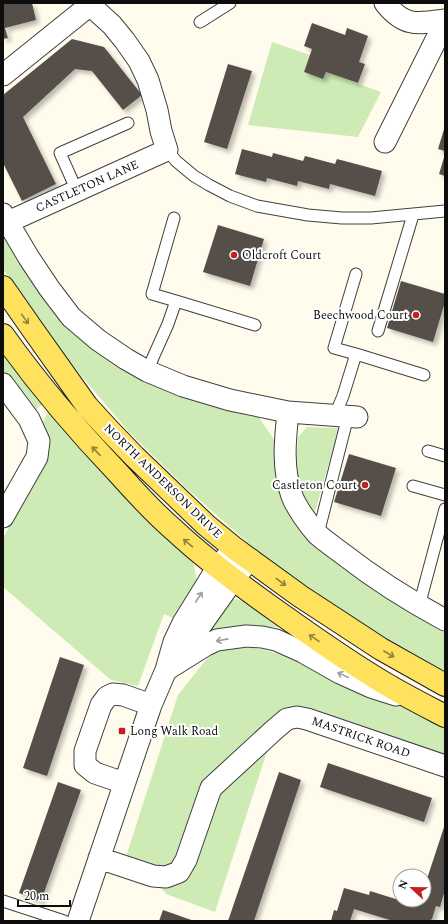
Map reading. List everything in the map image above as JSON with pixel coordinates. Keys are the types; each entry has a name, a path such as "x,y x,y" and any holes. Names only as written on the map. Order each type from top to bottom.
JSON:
{"main road":[{"name":"NORTH ANDERSON DRIVE","path":"3,287 88,406 135,457 206,525 242,554 300,596 381,650 445,685"},
{"name":"NORTH ANDERSON DRIVE","path":"3,335 18,357 94,449 142,500 173,530 225,574 339,654 376,678 445,716"}],"street":[{"path":"385,3 400,18 413,23 445,21 385,142"},
{"path":"3,75 90,4 112,25 139,61 148,80 167,150"},
{"name":"CASTLETON LANE","path":"5,218 77,191 167,150"},
{"path":"5,218 29,258 71,317 98,340 126,359 147,371 183,386 230,400 288,412 347,416"},
{"path":"3,384 29,419 39,441 37,458 3,517"},
{"path":"288,412 285,438 286,472 292,497 305,519 318,534 367,572 419,606 445,620"},
{"path":"78,921 151,705 166,670 174,642 183,623 242,554"},
{"path":"166,670 206,645 217,640 246,636 262,638 276,640 303,652 340,673 371,687 419,702"},
{"path":"124,783 95,773 85,765 85,751 101,705 107,697 113,694 123,695 151,705"},
{"name":"MASTRICK ROAD","path":"99,858 153,876 166,877 179,872 186,860 211,788 287,719 297,717 307,719 445,766"}],"lane":[{"path":"200,22 230,3"},
{"path":"77,191 60,153 128,124"},
{"path":"167,150 176,161 199,179 230,196 256,206 302,214 342,218 371,218 445,211"},
{"path":"378,331 413,214"},
{"path":"174,218 152,294 255,325"},
{"path":"356,274 334,348 424,375"},
{"path":"147,371 161,341 176,302"},
{"path":"318,534 347,416 343,396 356,354"},
{"path":"428,451 445,456"},
{"path":"413,486 445,495"},
{"path":"419,606 445,509"},
{"path":"3,900 64,921"}],"green space":[{"path":"272,42 310,55 304,72 323,79 326,72 381,92 358,137 248,125"},
{"path":"3,230 60,316 258,416 275,441 276,475 284,500 445,630 445,673 398,649 341,612 256,550 185,487 129,432 83,378 33,315 3,269"},
{"path":"3,351 43,404 33,412 3,373"},
{"path":"48,411 109,480 193,560 197,582 177,620 164,614 138,686 111,680 3,587 3,538 44,465 51,441 41,426"},
{"path":"307,427 339,428 314,515 302,498 295,473 298,437"},
{"path":"235,599 245,601 280,627 242,627 203,634 226,603"},
{"path":"239,646 261,649 300,660 367,694 412,709 445,725 445,766 307,719 274,730 215,912 166,894 153,876 123,866 178,695 205,661 216,650"}],"building":[{"path":"3,3 32,3 36,20 5,28 8,38 3,39"},
{"path":"312,23 345,35 347,28 368,36 359,62 365,64 358,83 326,72 323,79 304,72 312,49 304,46"},
{"path":"72,39 104,47 142,95 123,110 92,71 75,69 23,117 56,184 22,201 3,163 3,95"},
{"path":"228,64 252,71 227,149 204,142"},
{"path":"445,126 445,151 438,149"},
{"path":"242,149 272,157 273,153 303,161 305,156 335,164 337,159 382,171 375,196 330,184 329,189 298,181 297,186 267,178 266,182 235,174"},
{"path":"445,154 445,176 439,174"},
{"name":"Oldcroft Court","path":"218,225 264,239 250,286 203,272"},
{"name":"Beechwood Court","path":"401,281 445,294 445,302 433,342 387,328"},
{"name":"Castleton Court","path":"349,454 396,468 381,516 334,502"},
{"path":"60,657 84,665 47,776 23,768"},
{"path":"328,763 432,798 424,822 320,787"},
{"path":"279,772 301,780 254,921 228,921"},
{"path":"58,782 81,790 41,901 19,893"},
{"path":"445,824 445,890 440,907 436,906 432,919 429,921 393,921 354,909 350,921 331,921 334,910 337,911 344,888 369,895 370,891 392,898 392,908 432,908 432,868 431,868"},
{"path":"163,910 194,921 159,921"}],"place":[{"name":"Oldcroft Court","path":"234,255"},
{"name":"Beechwood Court","path":"416,315"},
{"name":"Castleton Court","path":"365,485"},
{"name":"Long Walk Road","path":"122,731"}]}
